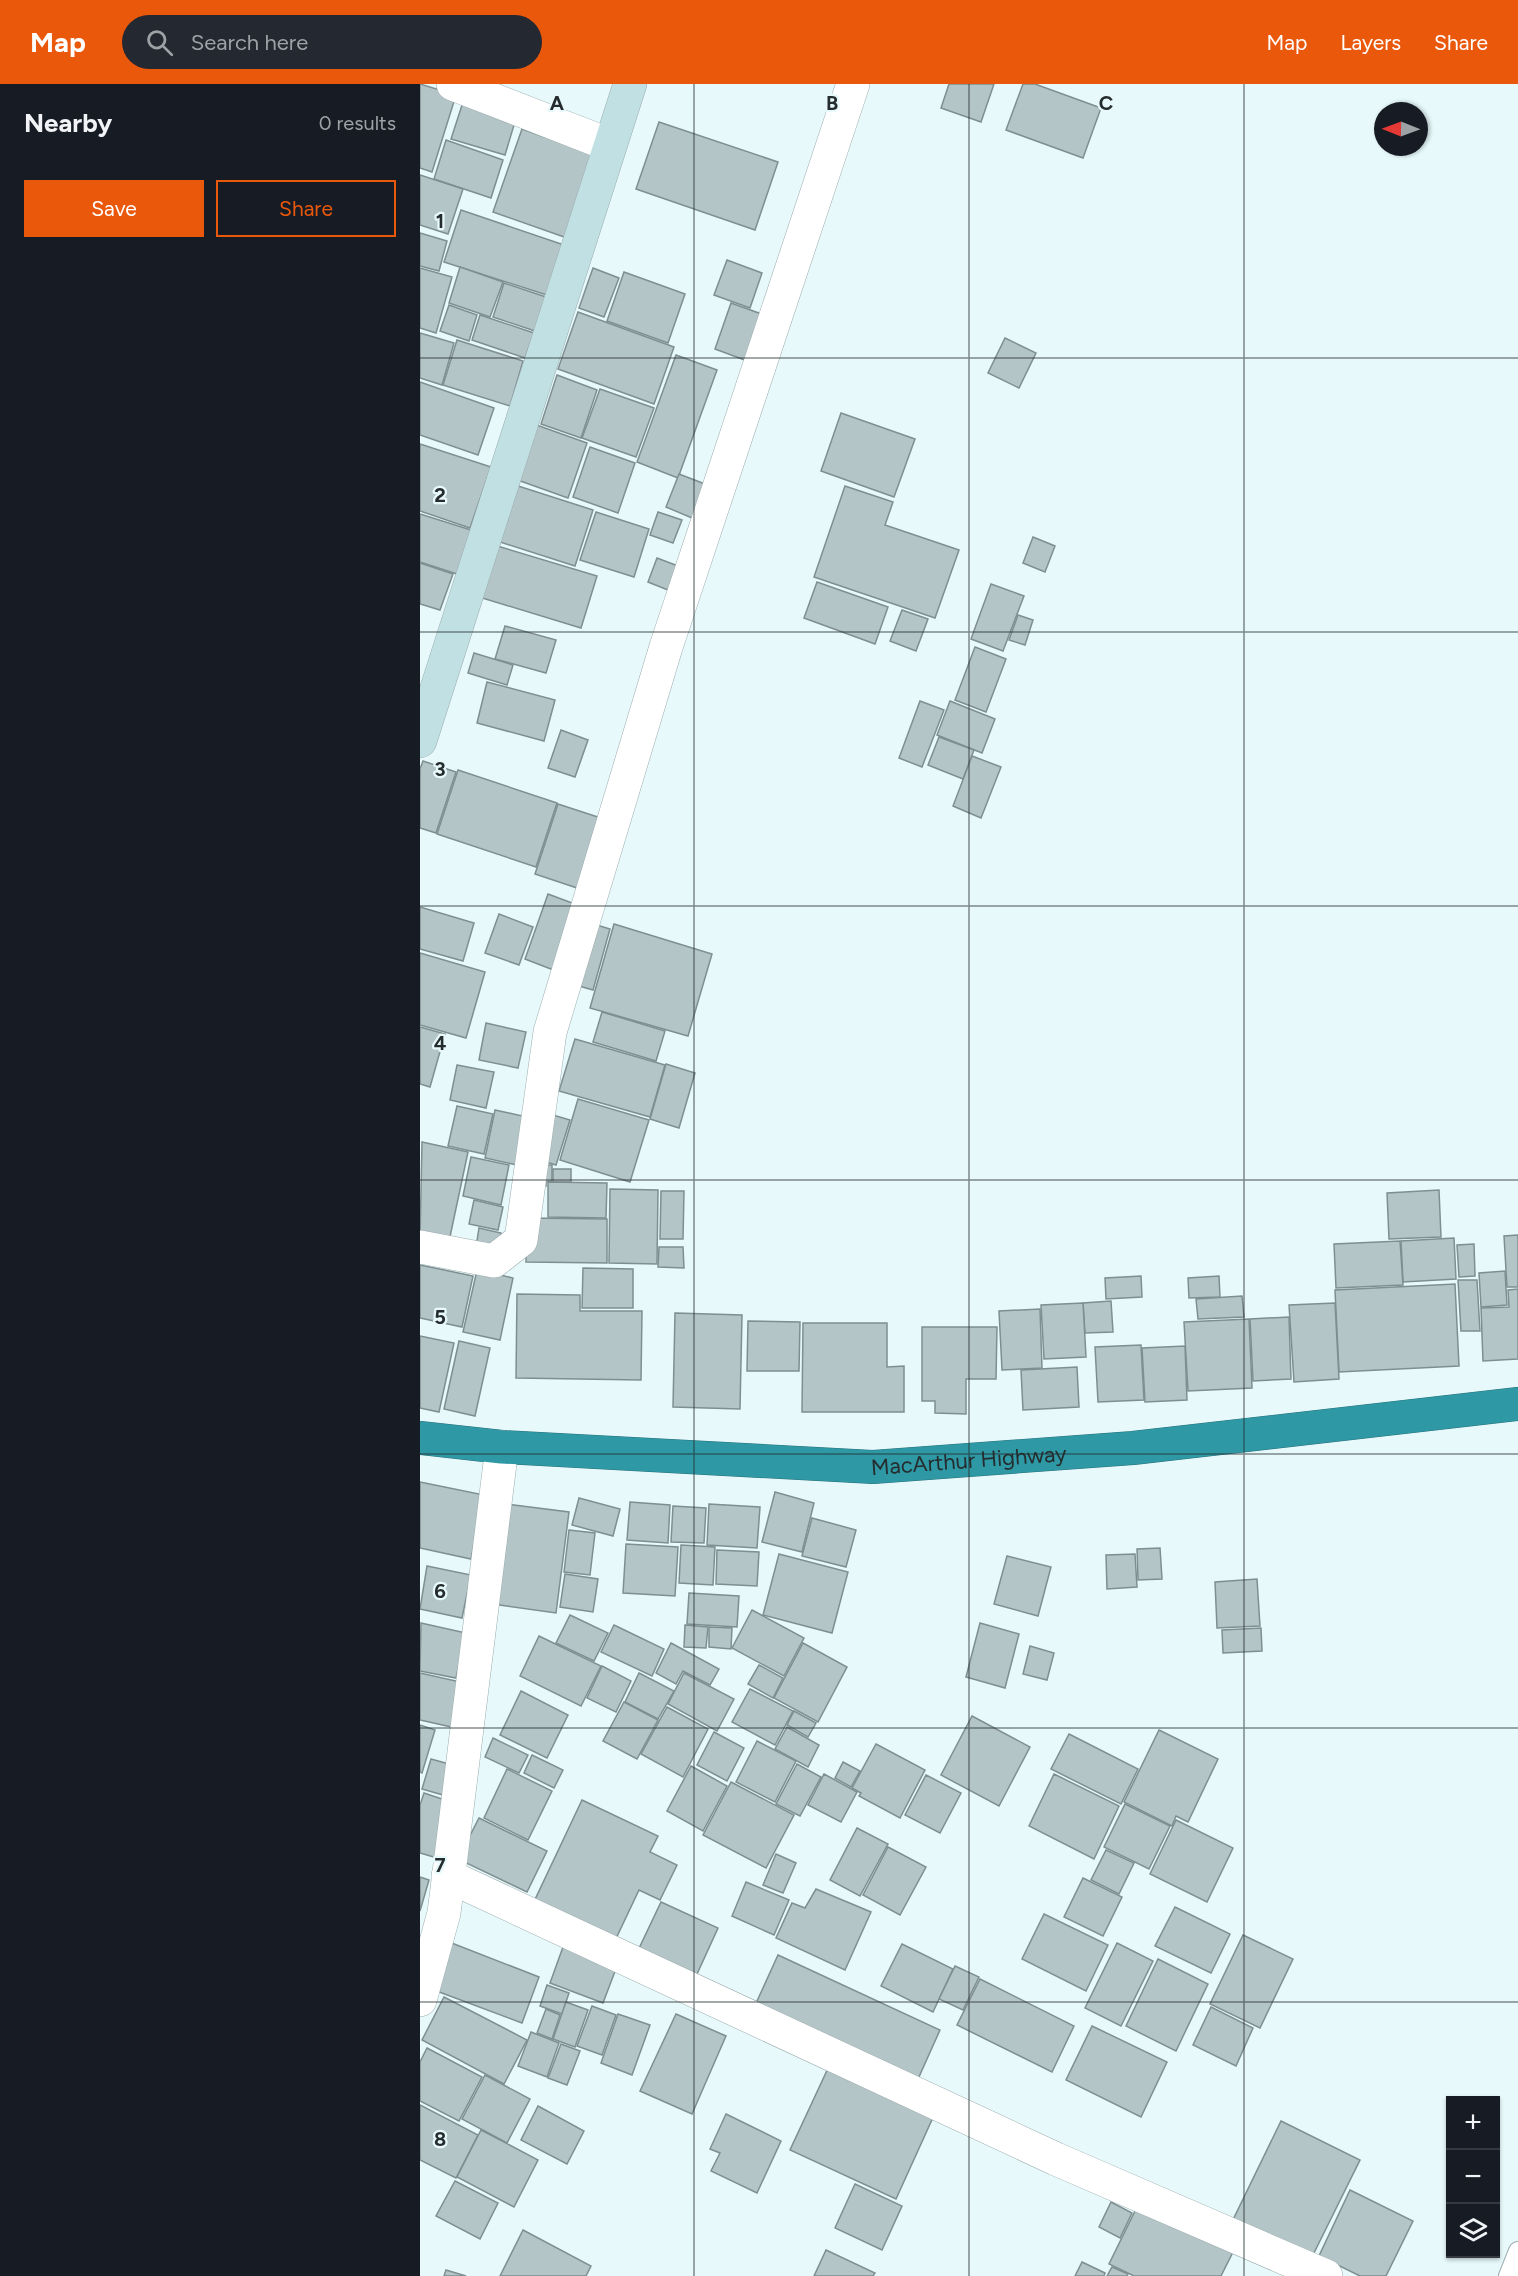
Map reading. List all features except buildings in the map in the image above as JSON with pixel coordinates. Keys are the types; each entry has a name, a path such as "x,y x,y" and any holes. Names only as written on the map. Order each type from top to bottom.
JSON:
{"highway":[{"name":"MacArthur Highway","path":"420,1438 502,1448 873,1467 1133,1448 1518,1404"}],"street":[{"path":"453,84 610,145"},
{"path":"420,741 630,84"},
{"path":"420,1247 494,1261 521,1240 550,1032 666,646 853,84"},
{"path":"420,2000 444,1913 502,1448"},
{"path":"448,1876 1056,2159 1326,2276"}],"lane":[{"path":"1508,2276 1518,2251"}]}
